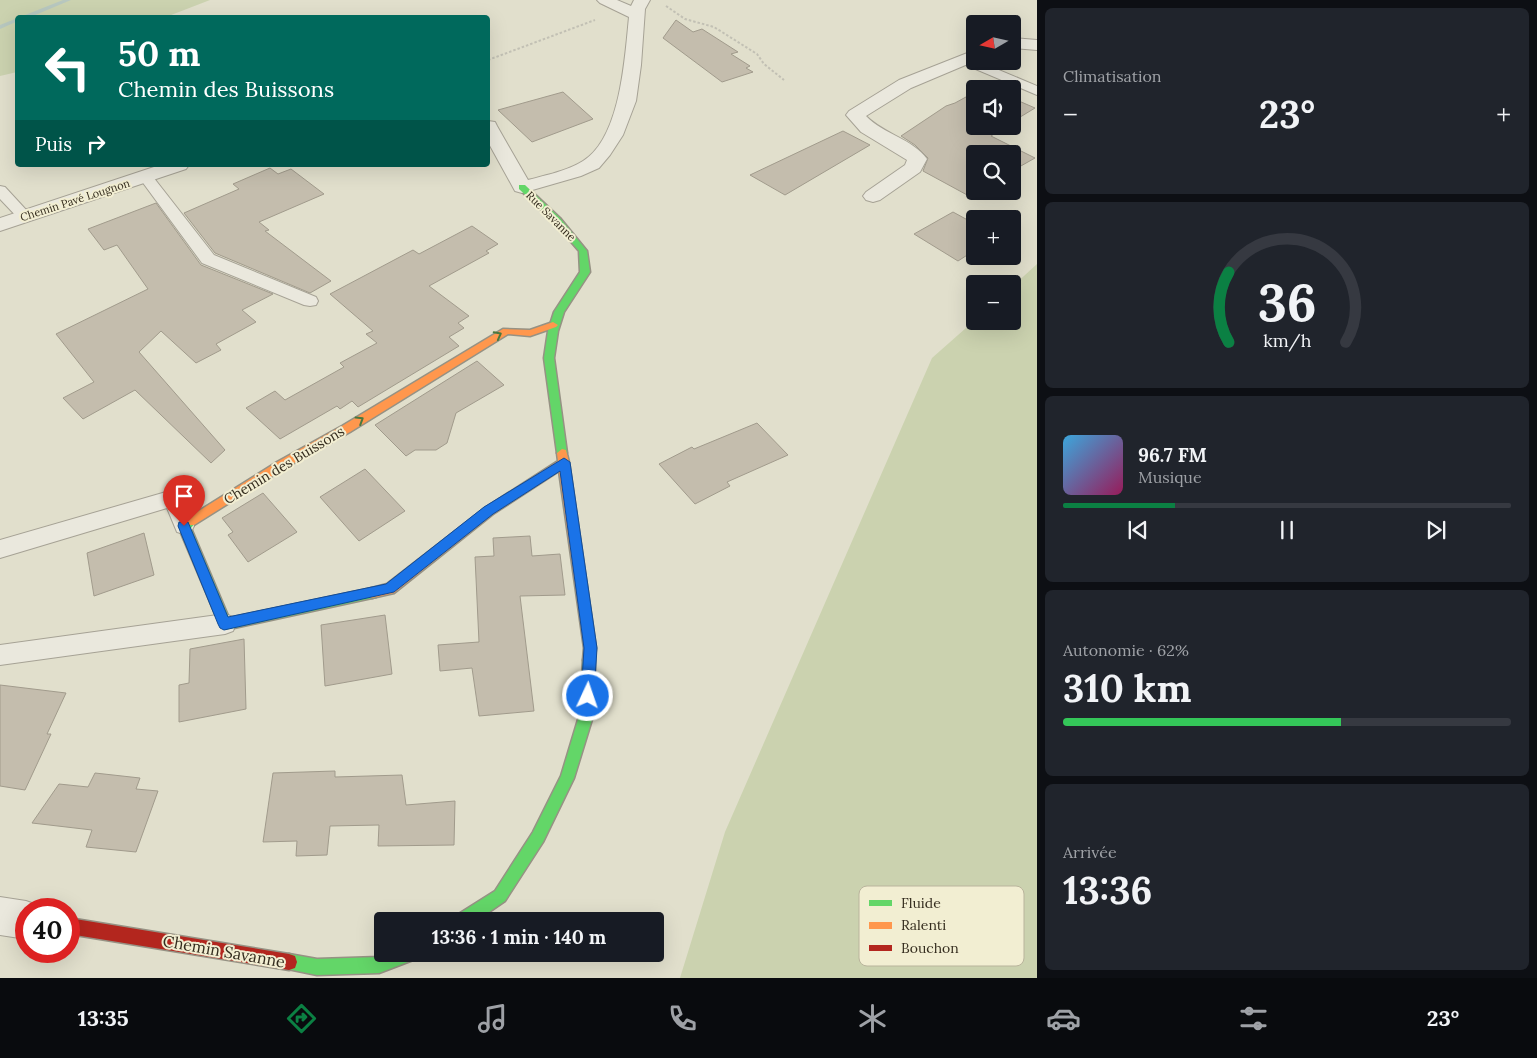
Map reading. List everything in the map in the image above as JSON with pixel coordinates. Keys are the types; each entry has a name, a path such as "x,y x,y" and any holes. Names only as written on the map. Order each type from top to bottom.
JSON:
{"street":[{"path":"490,130 522,186 558,178 592,164 612,139 625,112 631,80 634,8 605,0"},
{"path":"1021,44 1037,45"},
{"path":"873,196 913,168 917,158 906,149 862,125 855,115 905,84 966,58"},
{"name":"Chemin Pavé Lougnon","path":"0,225 173,167"},
{"name":"Rue Savanne","path":"522,186 531,198 557,220 583,251 585,272 562,303 553,325"},
{"path":"476,912 500,896 538,837 567,778 587,713 590,648 549,358 553,325"},
{"name":"Chemin des Buissons","path":"184,526 282,465 346,429 495,336 506,331 525,334 538,333 553,325"},
{"path":"184,526 224,624 390,589 488,511 564,462"},
{"path":"0,916 15,918"},
{"name":"Chemin Savanne","path":"80,928 317,967 379,965 387,962"}],"lane":[{"path":"995,70 1037,91"},
{"path":"145,176 208,259 310,301"},
{"path":"0,190 24,216"},
{"path":"0,549 173,498 184,526"},
{"path":"0,655 224,624"}],"path":[{"path":"663,5 685,19 714,28 757,54 764,64 784,80"},
{"path":"490,59 634,8"}],"green space":[{"path":"0,0 210,0 171,15 15,15 15,72 0,76"},
{"path":"1037,264 1037,978 680,978 725,832 932,358 966,328 966,330 1021,330 1021,279"}],"building":[{"path":"676,20 693,32 702,29 738,52 731,54 750,66 746,68 753,72 722,82 663,38"},
{"path":"563,92 593,119 532,142 498,110"},
{"path":"966,97 966,135 992,135 991,136 1009,145 966,145 966,194 923,171 928,158 915,145 901,136 946,106"},
{"path":"1021,102 1035,108 1021,117"},
{"path":"843,131 870,145 785,195 750,175"},
{"path":"1021,151 1035,158 1021,166"},
{"path":"270,168 278,174 291,169 324,194 259,222 269,230 265,231 331,281 310,293 215,253 184,213 239,189 233,184"},
{"path":"156,203 201,265 273,294 242,310 256,322 216,344 221,350 196,363 161,331 139,352 225,450 211,463 135,390 83,419 63,398 94,382 56,334 148,289 117,245 104,250 88,229"},
{"path":"953,212 966,219 966,256 958,261 914,234"},
{"path":"472,226 498,244 486,251 489,253 429,286 469,316 458,323 464,328 449,337 459,346 358,407 352,401 340,409 337,406 280,439 246,408 275,391 285,400 344,367 340,363 377,343 366,334 373,331 330,294 413,250 419,254"},
{"path":"477,361 504,385 456,413 447,443 436,450 415,450 406,456 375,425"},
{"path":"757,423 788,455 727,482 730,486 695,504 659,464 692,447 694,449"},
{"path":"365,469 405,511 359,541 320,497"},
{"path":"263,493 297,532 248,562 228,535 233,532 222,518"},
{"path":"144,533 154,575 94,596 87,553"},
{"path":"530,536 532,556 560,554 565,595 520,596 534,711 479,716 472,668 440,671 438,645 479,642 475,557 494,556 493,538"},
{"path":"385,615 392,674 325,686 321,625"},
{"path":"244,639 246,709 179,722 179,685 189,683 190,649"},
{"path":"0,685 66,693 47,734 51,734 25,790 0,786"},
{"path":"335,771 335,777 402,775 406,805 455,801 454,845 378,846 379,825 330,826 327,855 296,856 297,841 263,842 273,773"},
{"path":"95,773 140,778 136,789 158,791 136,852 86,847 92,830 32,823 59,784 88,787"}],"waterway":[{"path":"29,15 68,0"},
{"path":"0,27 15,20"}],"traffic: fast":[{"path":"522,187 557,220 583,251 585,272 559,312 553,331 549,358 562,453"},
{"path":"190,522 184,526 225,624 372,593"},
{"path":"476,912 500,896 538,837 567,778 587,713 589,660"},
{"path":"289,962 317,967 379,965 387,962"}],"traffic: slow":[{"path":"190,522 281,465 346,429 506,331 530,333 541,331 553,325"},
{"path":"562,453 590,648 589,660"},
{"path":"372,593 390,589 489,511 564,462"}],"traffic: jam":[{"path":"80,928 289,962"}],"route":[{"path":"184,526 224,624 390,589 488,511 564,462 590,648 588,696"}]}
